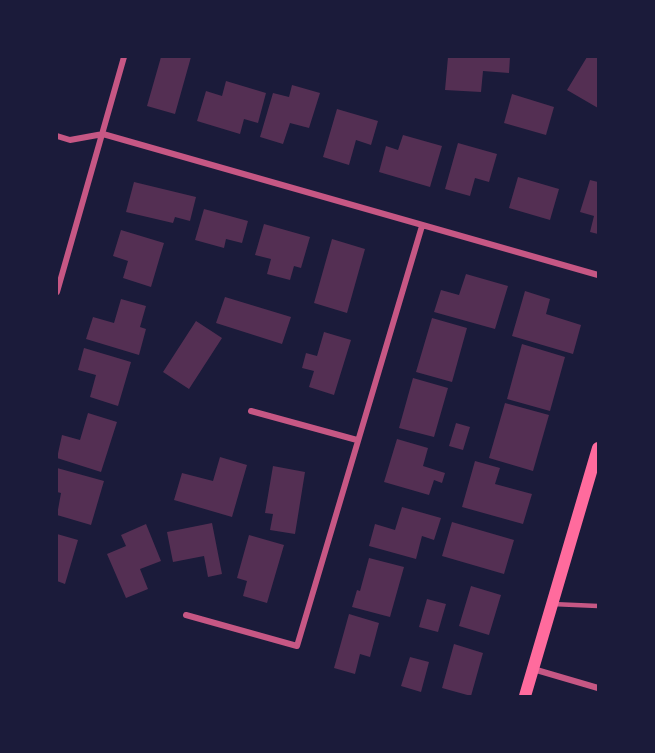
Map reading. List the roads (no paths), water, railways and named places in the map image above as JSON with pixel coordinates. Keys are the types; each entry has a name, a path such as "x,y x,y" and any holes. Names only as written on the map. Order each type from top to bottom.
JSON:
{"main road":[{"path":"525,696 598,448"}],"street":[{"path":"57,292 124,57"},
{"path":"57,136 70,140 103,134 598,275"},
{"path":"186,615 297,646 422,226"},
{"path":"251,411 357,440"},
{"path":"534,669 598,688"}],"lane":[{"path":"552,604 598,606"}]}
